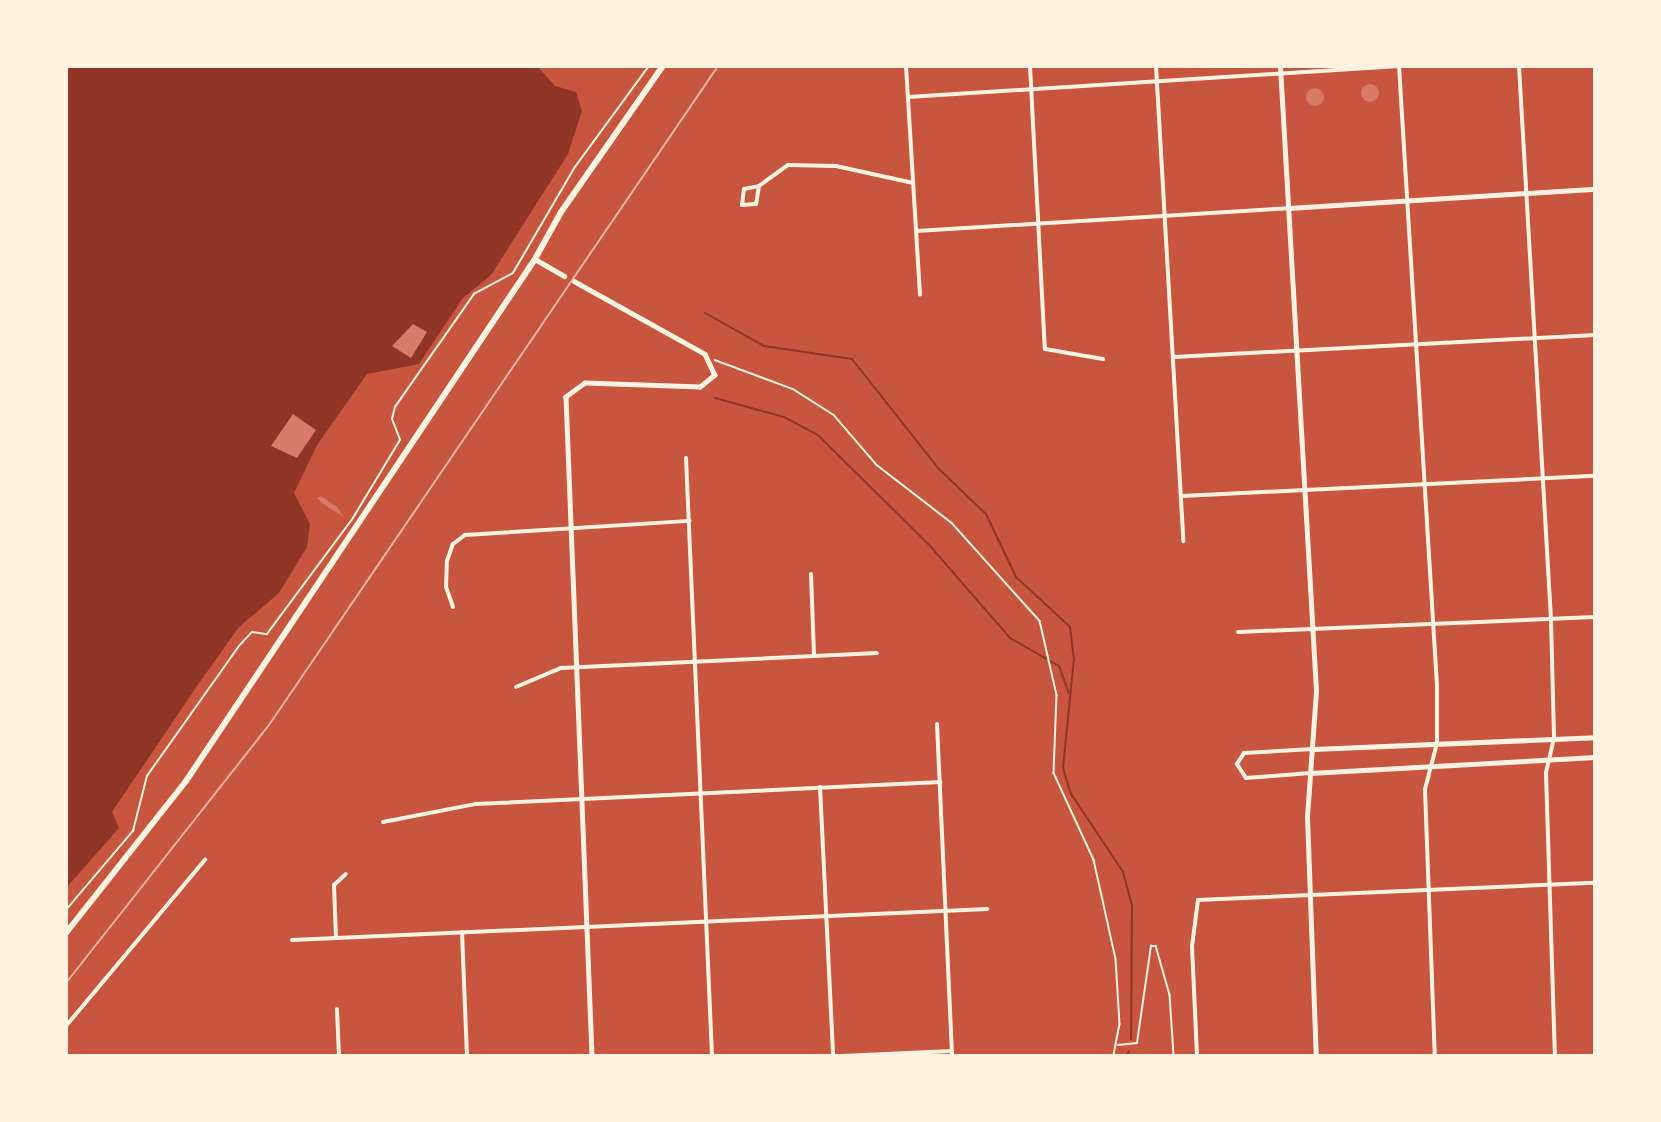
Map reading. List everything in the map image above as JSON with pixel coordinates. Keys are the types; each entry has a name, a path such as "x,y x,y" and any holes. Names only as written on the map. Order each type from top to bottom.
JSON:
{"main road":[{"path":"66,933 186,781 535,259 561,212 663,66"},
{"path":"1280,66 1313,628 1314,749 1310,773 1309,895 1316,1056"}],"street":[{"path":"906,66 920,295"},
{"path":"1030,66 1045,349 1103,359"},
{"path":"1156,66 1184,541"},
{"path":"908,97 1400,66 1433,623 1437,743 1434,764 1425,789 1435,1056"},
{"path":"1519,66 1551,620 1554,738 1548,759 1548,885 1555,1056"},
{"path":"759,186 757,202 742,205 742,191 759,186 778,168 796,164 836,166 913,183"},
{"path":"916,231 1595,189"},
{"path":"535,259 565,276"},
{"path":"574,281 711,359 714,381 693,387 585,383 569,392 565,409 592,1056"},
{"path":"1174,357 1595,335"},
{"path":"686,458 712,1056"},
{"path":"1182,496 1595,476"},
{"path":"453,607 446,569 451,549 461,537 570,527 690,521"},
{"path":"811,574 814,656"},
{"path":"1238,632 1595,617"},
{"path":"516,687 545,671 575,667 877,653"},
{"path":"842,1056 952,1054 937,724"},
{"path":"1595,736 1244,753 1238,764 1245,778 1434,764 1595,757"},
{"path":"383,822 473,804 701,791 940,782"},
{"path":"820,787 833,1056"},
{"path":"66,1026 205,860"},
{"path":"336,938 334,885 346,874"},
{"path":"1197,1056 1192,946 1198,900 1595,883"},
{"path":"292,940 987,909"},
{"path":"462,932 467,1056"},
{"path":"337,1009 339,1056"}],"path":[{"path":"66,910 133,831 147,776 239,646 252,632 267,634 353,519 400,440 392,419 395,406 474,294 513,273 575,168 649,66"},
{"path":"711,359 793,389 834,415 877,465 952,523 1040,621 1057,695 1054,772 1094,860 1116,959 1118,1045 1114,1056"},
{"path":"1118,1045 1137,1043 1151,946 1156,946 1170,995 1174,1056"}],"shaded area":[{"path":"66,66 537,66 555,86 576,92 582,111 568,154 491,275 462,299 419,364 367,374 317,445 294,493 310,524 307,547 279,593 239,627 197,686 112,812 119,828 66,888"}],"building":[{"path":"1370,84 1376,87 1379,93 1376,99 1370,102 1364,99 1361,93 1364,87"},
{"path":"1311,88 1319,88 1324,93 1322,104 1311,106 1306,101 1306,93"},
{"path":"413,324 427,332 411,358 392,346"},
{"path":"293,414 316,430 297,458 271,446"},
{"path":"321,496 337,507 344,517 323,504 317,498"}],"waterway":[{"path":"705,313 764,346 852,359 939,469 986,514 1016,577 1070,627 1074,658 1063,768 1071,794 1123,872 1132,906 1131,1039"},
{"path":"715,398 784,417 819,436 931,547 1010,638 1059,666 1069,693"},
{"path":"1127,1056 1129,1051"}],"railway":[{"path":"66,983 269,725 718,66"}]}
